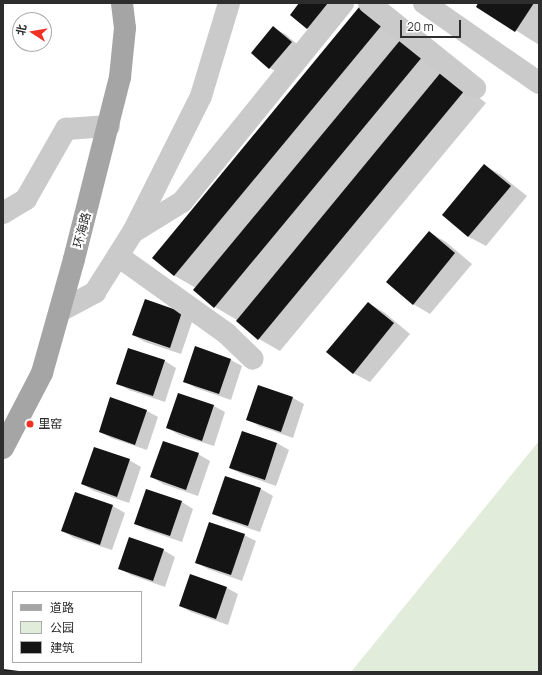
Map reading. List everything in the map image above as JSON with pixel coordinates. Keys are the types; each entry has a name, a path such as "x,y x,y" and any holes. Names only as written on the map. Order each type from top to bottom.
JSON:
{"main road":[{"name":"环海路","path":"3,448 42,373 60,311 109,126 121,63 125,28 122,3"}],"street":[{"path":"60,311 95,292 133,232 201,96 229,3"},
{"path":"133,232 182,202 343,3"},
{"path":"369,3 475,88"},
{"path":"424,3 539,83"},
{"path":"3,213 26,199 66,129 109,126"},
{"path":"118,256 226,333 253,359"}],"green space":[{"path":"539,441 539,672 351,672"}],"building":[{"path":"299,3 328,3 307,29 290,15"},
{"path":"478,3 534,3 515,32 476,7"},
{"path":"360,6 382,25 174,276 152,258"},
{"path":"273,26 292,42 269,69 251,53"},
{"path":"402,38 423,56 214,308 193,290"},
{"path":"442,71 465,90 258,340 236,321"},
{"path":"484,164 511,186 468,237 442,215"},
{"path":"429,231 455,253 413,305 386,282"},
{"path":"145,299 182,312 170,348 132,335"},
{"path":"368,302 394,323 353,374 326,352"},
{"path":"195,346 231,359 219,394 183,382"},
{"path":"128,348 165,360 153,396 116,384"},
{"path":"258,385 293,397 281,432 246,420"},
{"path":"178,393 214,405 202,441 166,428"},
{"path":"110,397 147,410 135,445 99,432"},
{"path":"242,431 277,443 265,480 229,468"},
{"path":"163,441 199,453 186,490 150,477"},
{"path":"94,447 130,459 117,497 81,484"},
{"path":"225,476 261,488 248,526 212,514"},
{"path":"146,489 182,501 170,536 134,524"},
{"path":"75,492 113,505 100,545 61,531"},
{"path":"209,522 245,534 231,575 195,563"},
{"path":"129,537 164,549 153,581 118,569"},
{"path":"190,574 227,587 216,619 179,606"},
{"path":"3,669 19,671 19,672 3,672"}],"place":[{"name":"里窑","path":"30,424"}]}
